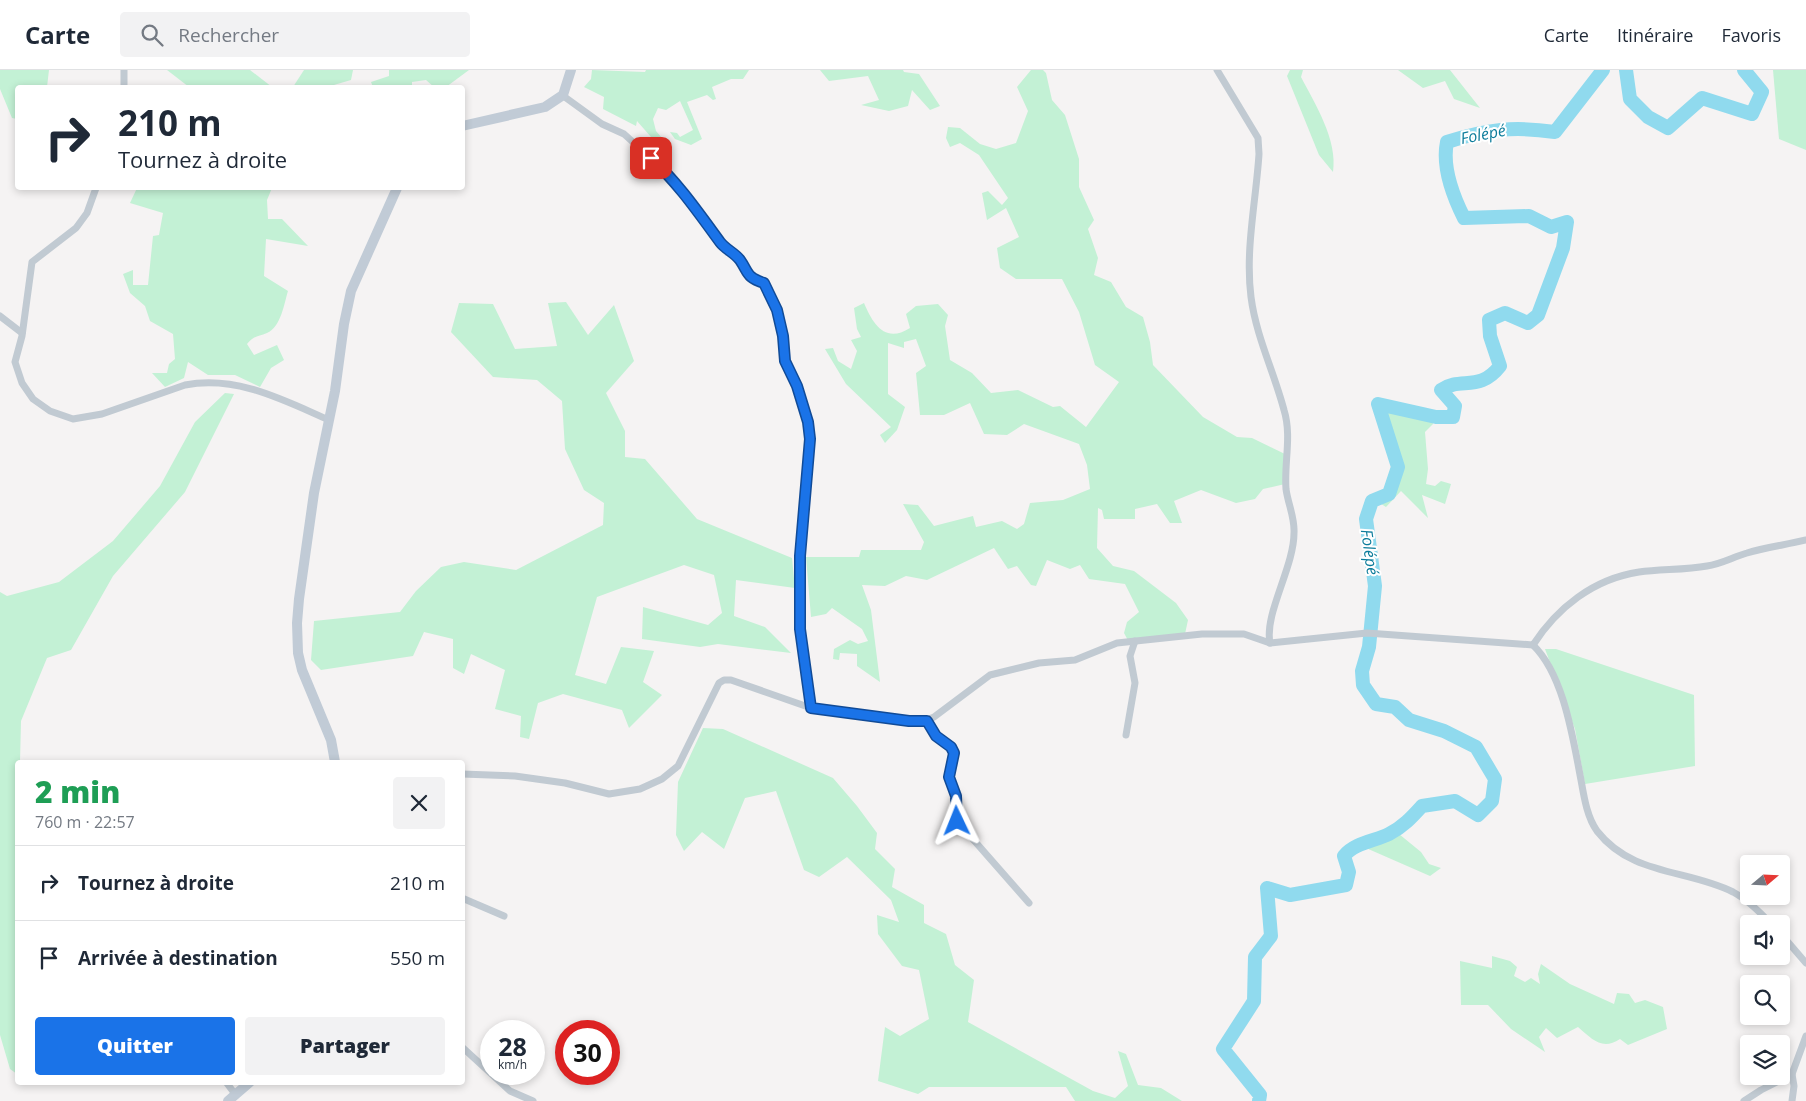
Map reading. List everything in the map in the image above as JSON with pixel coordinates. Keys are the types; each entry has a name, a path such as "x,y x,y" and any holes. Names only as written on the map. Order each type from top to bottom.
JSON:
{"street":[{"path":"124,70 124,85"},
{"path":"465,125 544,107 562,95 568,86 572,70"},
{"path":"1217,70 1258,138 1258,172 1249,273 1251,297 1256,326 1286,420 1288,446 1286,491 1292,507 1294,534 1288,564 1267,630 1270,643"},
{"path":"562,95 602,124 624,134 664,170 690,199 721,244 740,259 746,273 752,279 764,283 769,290 783,336 785,361 804,407 810,439 800,556 800,629 811,708"},
{"path":"95,190 88,213 76,228 32,262 22,333 15,362 22,383 33,399 58,415 73,419 86,418 118,409 185,385 217,382 233,383 263,392 329,420"},
{"path":"335,760 330,740 302,670 297,641 299,599 314,493 329,420 351,291 397,190"},
{"path":"0,316 22,333"},
{"path":"1533,646 1559,612 1581,595 1610,581 1639,572 1707,566 1749,552 1806,540"},
{"path":"465,774 525,778 568,784 602,793 618,794 640,789 662,780 678,766 711,696 719,683 724,680 731,680 811,708 909,721 927,721 990,675 1038,663 1075,660 1105,647 1135,641 1202,634 1244,634 1270,643 1367,632 1533,646 1544,657 1554,679 1571,730 1588,810 1597,830 1619,851 1648,868 1699,879 1735,893 1752,904 1763,915"},
{"path":"1126,736 1134,691 1130,656 1135,641"},
{"path":"927,721 936,736 951,747 954,753 949,777 956,796 957,821 1029,903"},
{"path":"465,899 504,916"},
{"path":"1790,944 1806,963"},
{"path":"1792,1101 1794,1086 1792,1074 1806,1036"},
{"path":"465,1050 510,1090 533,1101"},
{"path":"1744,1101 1792,1074"},
{"path":"227,1085 232,1097 246,1085"}],"green space":[{"path":"0,70 49,70 47,85 15,85 15,119 12,118 0,89"},
{"path":"167,70 250,70 269,85 186,85"},
{"path":"304,70 353,70 351,80 334,85 294,85"},
{"path":"389,70 469,70 449,85 432,85 426,80 412,82 412,85 372,85 371,82 389,76"},
{"path":"592,70 645,72 646,70 749,70 743,79 731,79 712,87 716,99 713,100 707,95 687,102 702,139 691,145 675,139 670,132 677,133 680,137 693,130 680,101 666,110 658,108 653,119 656,131 662,138 658,145 637,121 636,126 603,109 604,97 584,87 591,79"},
{"path":"820,70 903,70 904,72 919,74 940,106 930,110 912,90 908,106 889,111 861,105 879,100 868,76 829,81"},
{"path":"1031,70 1043,70 1046,73 1052,100 1065,115 1079,159 1079,187 1094,220 1088,229 1098,258 1094,275 1111,282 1126,307 1143,317 1150,342 1153,365 1203,417 1237,437 1252,438 1287,455 1285,484 1263,489 1255,499 1236,503 1201,490 1174,501 1182,523 1170,523 1157,504 1135,509 1135,519 1104,519 1102,510 1098,508 1097,548 1113,566 1134,571 1176,603 1188,620 1185,634 1164,636 1131,646 1124,633 1127,622 1139,612 1125,584 1089,579 1080,565 1070,569 1047,560 1036,586 1031,585 1017,566 1008,569 994,548 927,580 906,576 885,586 862,585 871,610 880,682 857,666 857,654 840,653 839,660 833,659 834,649 850,640 858,644 868,641 862,629 832,608 826,614 811,617 806,557 859,557 861,550 921,550 924,542 903,504 918,505 934,526 973,516 976,527 1002,521 1017,529 1024,524 1030,503 1063,500 1090,489 1087,465 1079,444 1024,424 1007,435 984,434 970,403 944,415 920,415 916,373 926,366 916,339 904,342 904,348 888,343 888,394 905,407 897,430 885,443 880,435 891,427 846,384 825,349 833,348 838,361 851,369 857,351 851,340 861,337 857,329 854,308 864,303 876,324 887,333 894,334 910,328 906,314 916,306 938,304 948,315 945,326 950,360 972,373 991,393 1018,390 1053,407 1060,406 1086,427 1119,382 1095,365 1079,312 1062,279 1016,279 1000,268 997,248 1019,237 1006,208 987,220 982,193 988,191 1002,205 1008,198 979,155 960,143 950,147 946,138 948,127 960,128 980,144 996,149 1016,143 1028,111 1017,87"},
{"path":"1290,70 1303,70 1301,77 1319,110 1329,135 1334,160 1333,172 1319,155 1287,76"},
{"path":"1398,70 1450,70 1480,108 1454,99 1445,81 1423,88"},
{"path":"1773,70 1806,70 1806,150 1779,139"},
{"path":"136,190 271,190 267,200 268,219 282,219 308,246 266,239 264,276 288,291 276,326 247,344 254,355 277,345 284,360 271,368 260,387 235,375 208,375 188,362 184,378 165,387 152,373 167,373 169,364 175,359 173,334 150,321 145,306 130,293 123,274 133,270 133,285 148,285 153,236 159,235 163,213 130,203"},
{"path":"566,302 588,335 614,305 634,361 606,393 625,431 625,457 645,459 697,519 792,558 795,588 736,580 734,616 765,627 791,653 718,644 700,647 642,639 643,607 708,625 722,613 714,575 684,565 597,597 575,675 606,684 621,647 654,651 643,682 662,695 629,728 622,710 563,694 538,703 529,739 520,737 521,716 495,709 505,670 471,654 464,674 453,668 453,639 424,632 413,656 321,670 311,660 314,621 400,612 416,591 441,567 464,562 516,570 603,525 604,503 584,490 565,449 562,401 537,380 493,377 451,332 459,303 493,304 515,349 557,346 548,303"},
{"path":"225,393 234,394 185,492 113,576 71,650 47,658 21,721 20,760 15,760 15,1073 10,1069 0,1035 0,592 7,596 59,582 113,541 160,486 195,422"},
{"path":"1391,408 1409,415 1431,415 1433,424 1425,432 1428,469 1426,484 1435,486 1441,481 1451,484 1445,504 1422,495 1428,518 1401,491 1386,507 1378,502 1394,487 1403,469 1390,428 1380,416 1383,410"},
{"path":"1545,649 1556,649 1694,695 1695,766 1585,784 1575,729"},
{"path":"703,728 723,729 833,778 877,833 875,849 895,869 892,887 924,905 924,923 946,934 955,965 974,980 968,1022 1093,1091 1115,1098 1128,1086 1118,1051 1126,1054 1138,1085 1161,1088 1182,1101 1075,1101 1066,1087 929,1087 918,1094 878,1081 885,1027 900,1036 929,1019 919,970 902,966 878,934 877,915 899,922 891,900 847,857 819,877 804,870 776,791 745,798 724,849 702,832 684,851 676,835 678,782"},
{"path":"1399,834 1421,852 1429,864 1441,868 1430,876 1366,848"},
{"path":"1492,956 1510,961 1517,967 1514,976 1525,982 1531,978 1540,984 1538,974 1541,964 1570,984 1614,1004 1617,993 1629,994 1635,1003 1645,1000 1663,1007 1667,1029 1628,1045 1620,1039 1608,1044 1602,1044 1588,1036 1578,1027 1557,1038 1546,1028 1539,1037 1545,1052 1511,1029 1488,1005 1461,1005 1460,961 1492,968"}],"waterway":[{"name":"Folépé","path":"1259,1101 1260,1095 1223,1049 1254,1001 1255,957 1271,936 1267,888 1290,895 1346,885 1349,872 1344,856 1353,848 1394,831 1407,822 1422,806 1455,801 1478,815 1492,801 1495,779 1476,747 1444,731 1409,720 1395,707 1376,704 1363,685 1362,671 1369,647 1375,586 1366,519 1372,501 1389,494 1398,467 1378,404 1436,417 1453,417 1455,406 1441,390 1448,386 1485,379 1500,366 1490,336 1489,320 1505,313 1528,323 1538,315 1563,248 1567,222 1551,227 1529,216 1464,218 1447,171 1447,142 1475,134 1501,130 1526,129 1555,132 1603,70"},
{"name":"Folépé","path":"1626,70 1630,99 1648,117 1668,128 1702,98 1752,114 1762,92 1744,70"}],"route":[{"path":"651,158 690,199 721,244 740,259 746,273 752,279 764,283 777,310 783,336 785,361 797,386 804,407 810,439 800,556 800,629 811,708 909,721 927,721 936,736 951,747 954,753 949,769 949,777 956,796 957,821"}]}
